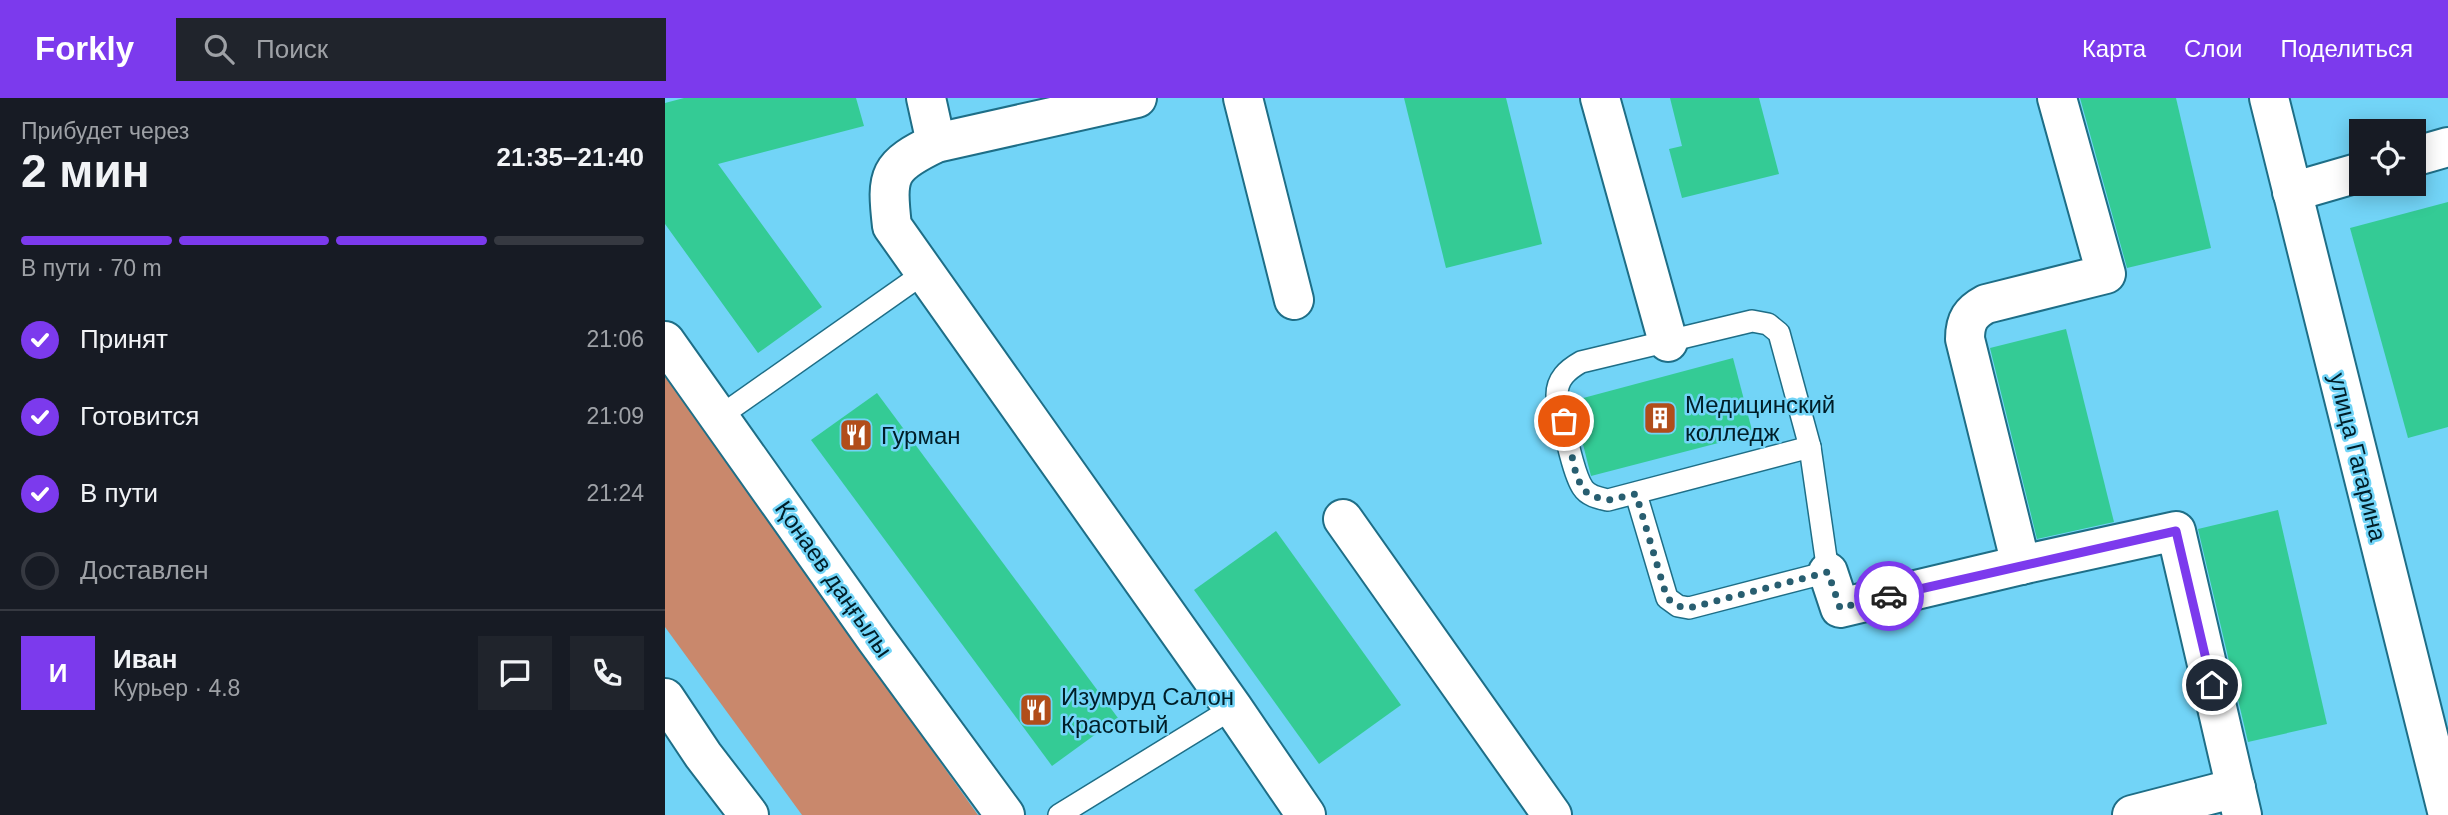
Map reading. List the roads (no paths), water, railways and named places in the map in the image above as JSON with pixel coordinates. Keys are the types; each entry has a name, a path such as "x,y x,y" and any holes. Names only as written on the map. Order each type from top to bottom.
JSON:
{"street":[{"path":"926,98 936,143"},
{"path":"1137,98 936,143 907,157 893,174 889,196 892,226 1306,815"},
{"path":"1243,98 1294,300"},
{"path":"1600,98 1668,342"},
{"path":"2021,565 1965,338 1965,327 1972,312 1986,304 2106,274 2057,98"},
{"name":"улица Гагарина","path":"2269,98 2448,815"},
{"path":"2426,153 2448,147"},
{"path":"2292,192 2349,176"},
{"name":"Қонаев даңғылы","path":"665,341 876,639 1005,815"},
{"path":"1343,519 1552,815"},
{"path":"1828,572 1840,608 2176,531 2239,801 2132,815"},
{"path":"665,698 703,755 749,815"}],"lane":[{"path":"719,417 924,273"},
{"path":"1636,494 1667,598 1678,606 1689,608 1828,572 1810,446 1779,333 1768,324 1752,321 1581,362 1568,369 1557,386 1557,395 1576,474 1583,490 1595,497 1608,500 1636,494 1810,446"},
{"path":"1059,815 1233,708"}],"place":[{"name":"Медицинский колледж","path":"1660,418"},
{"name":"Гурман","path":"856,435"},
{"name":"Изумруд Салон Красотый","path":"1036,710"}]}
